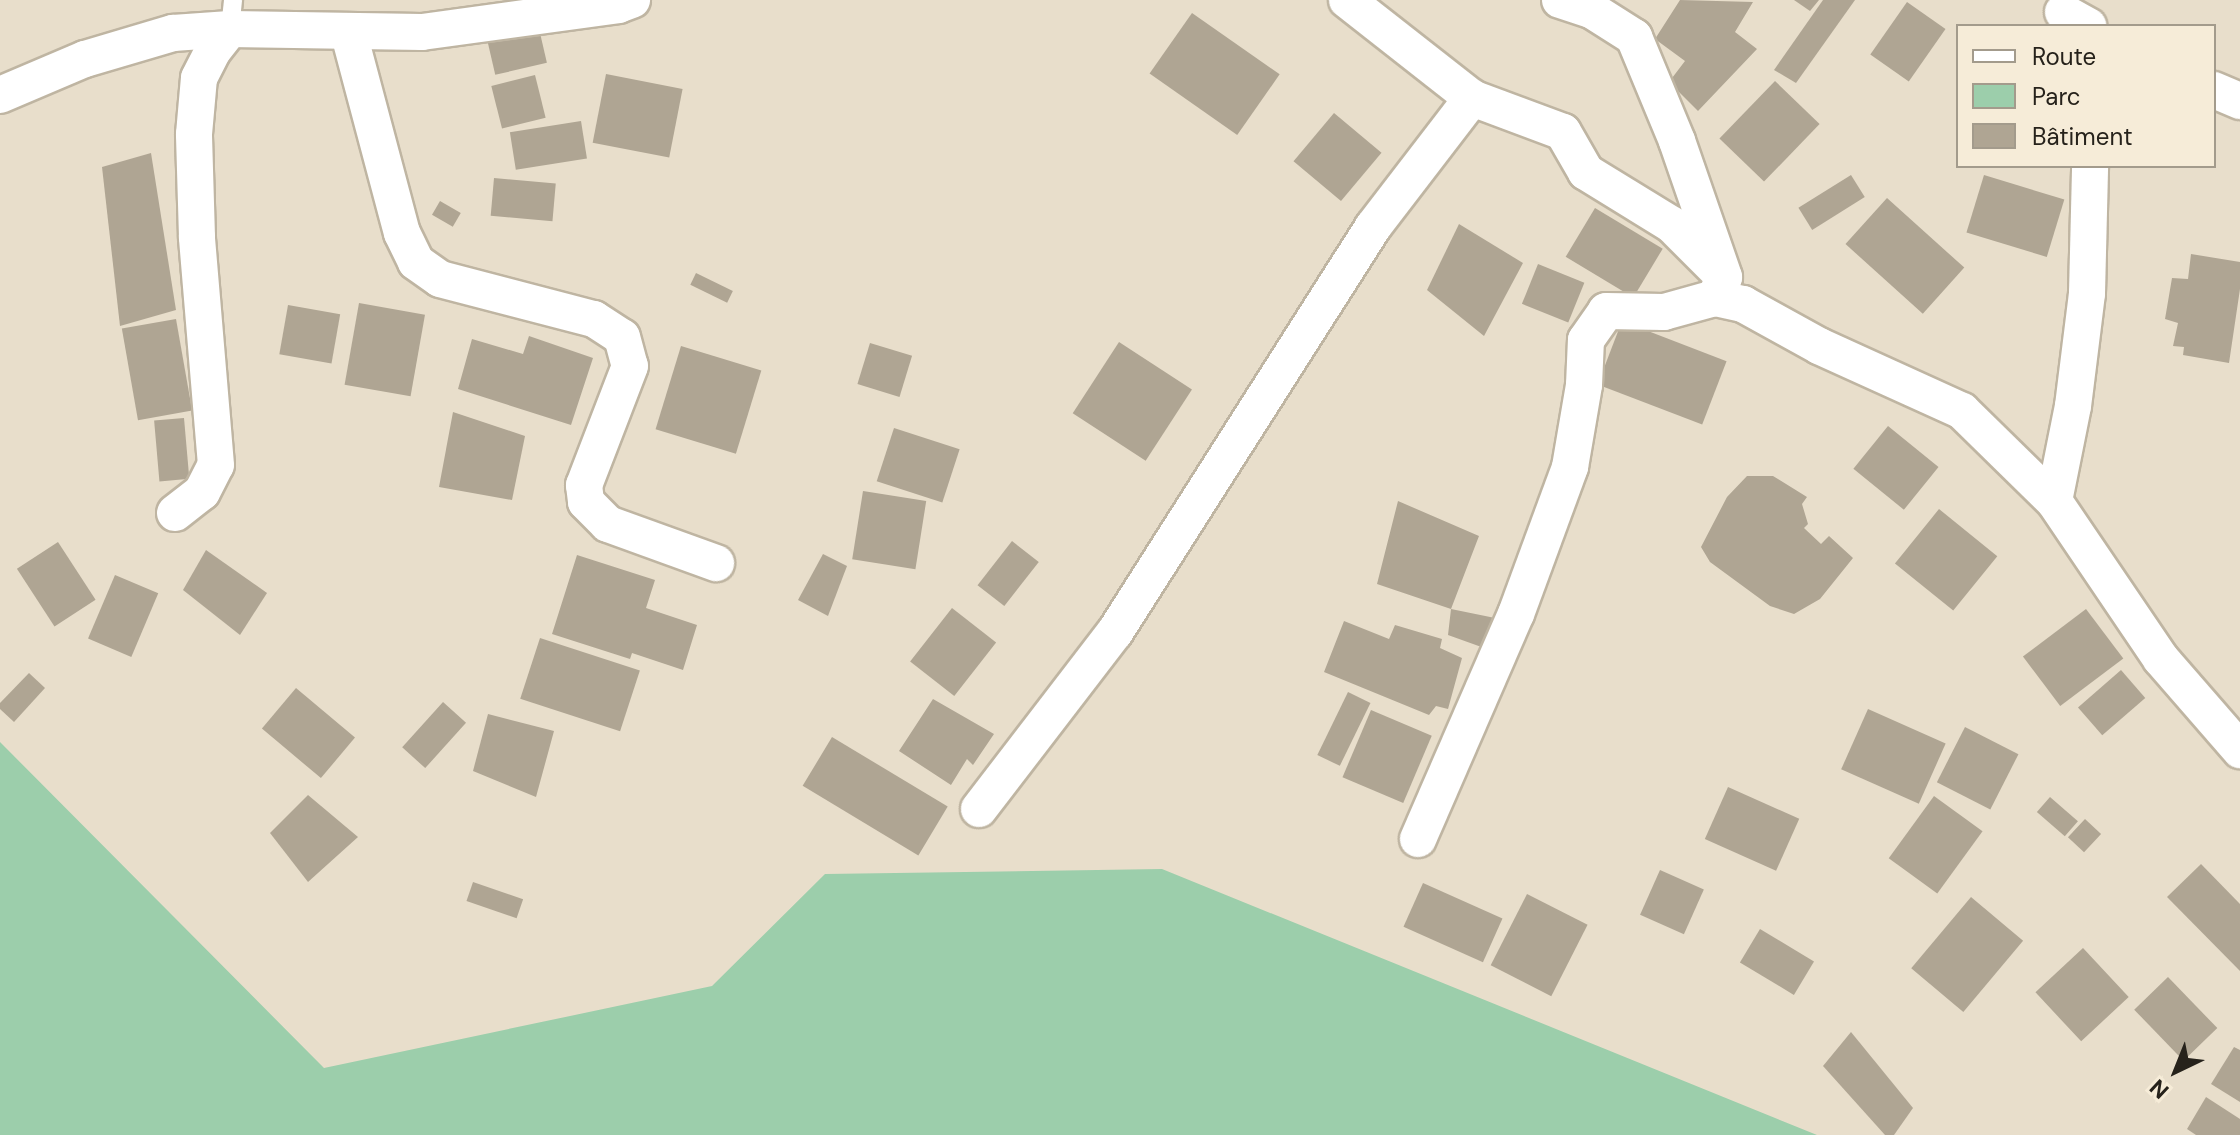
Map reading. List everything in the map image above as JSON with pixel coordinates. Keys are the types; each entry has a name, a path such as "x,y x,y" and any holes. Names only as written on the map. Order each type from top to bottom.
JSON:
{"street":[{"path":"0,95 85,59 232,15 349,34 422,32 618,5 632,0"},
{"path":"1347,0 1472,98 1563,132 1586,172 1672,225 1720,288 1743,304 1819,346 1962,411 2054,501 2161,659 2240,750"},
{"path":"1560,0 1593,11 1634,37 1677,141 1720,288"},
{"path":"175,513 202,492 216,465 197,237 194,134 199,78 232,15"},
{"path":"349,34 402,233 416,262 440,279 594,319 622,337 630,366 584,485 586,502 608,524 716,563"},
{"path":"2216,91 2240,101"},
{"path":"979,809 1115,632 1373,227 1472,98"},
{"path":"2054,501 2073,406 2087,293 2090,168"},
{"path":"1418,839 1516,614 1570,467 1584,385 1586,340 1606,311 1664,312 1720,288"}],"green space":[{"path":"0,742 324,1068 712,986 825,874 1162,869 1817,1135 0,1135"}],"building":[{"path":"1680,0 1753,2 1735,32 1757,49 1698,111 1669,82 1685,61 1655,39"},
{"path":"1794,0 1819,0 1810,11"},
{"path":"1823,0 1855,0 1796,83 1774,70"},
{"path":"1907,2 1946,29 1909,81 1870,54"},
{"path":"1192,13 1280,74 1237,135 1150,74"},
{"path":"537,20 547,63 495,75 485,32"},
{"path":"606,74 683,89 669,158 593,143"},
{"path":"535,75 546,118 502,129 491,86"},
{"path":"1775,81 1820,124 1764,182 1719,139"},
{"path":"1334,113 1381,153 1341,201 1294,161"},
{"path":"581,121 587,159 516,170 510,132"},
{"path":"151,153 176,310 120,326 102,167"},
{"path":"1851,175 1865,197 1812,230 1798,208"},
{"path":"1984,175 2064,200 2047,257 1966,232"},
{"path":"494,178 556,183 552,221 491,216"},
{"path":"1887,198 1964,268 1923,314 1846,244"},
{"path":"440,201 461,213 453,227 432,215"},
{"path":"1595,208 1663,249 1633,298 1566,257"},
{"path":"1459,224 1523,263 1484,336 1427,290"},
{"path":"2191,254 2240,262 2240,289 2229,363 2183,355 2184,347 2173,346 2178,323 2165,319 2172,278 2188,279"},
{"path":"1538,264 1584,283 1568,323 1522,304"},
{"path":"696,273 733,291 727,303 690,285"},
{"path":"359,303 425,315 411,396 345,385"},
{"path":"288,305 340,314 332,363 279,354"},
{"path":"176,319 192,411 138,420 122,329"},
{"path":"1622,321 1727,361 1702,425 1598,384"},
{"path":"529,336 593,358 571,425 458,389 472,339 523,354"},
{"path":"1119,342 1192,389 1146,461 1073,413"},
{"path":"870,343 912,356 900,397 857,384"},
{"path":"681,346 761,371 736,454 656,429"},
{"path":"453,412 525,436 512,500 439,487"},
{"path":"184,418 189,479 159,481 154,421"},
{"path":"1888,426 1939,467 1904,510 1853,469"},
{"path":"894,428 960,449 942,503 877,481"},
{"path":"1747,476 1773,476 1807,497 1802,504 1808,524 1804,528 1821,544 1829,536 1853,558 1820,599 1794,614 1770,606 1710,562 1701,547 1727,497"},
{"path":"863,491 926,501 915,569 852,559"},
{"path":"1398,501 1479,536 1451,609 1377,584"},
{"path":"1939,509 1997,556 1953,611 1895,563"},
{"path":"1012,541 1039,562 1004,606 978,585"},
{"path":"58,542 96,600 54,627 17,569"},
{"path":"206,550 267,593 240,635 183,590"},
{"path":"823,554 847,566 828,616 798,600"},
{"path":"577,555 655,580 646,608 697,625 683,670 632,653 630,659 552,634"},
{"path":"115,575 158,593 131,657 88,639"},
{"path":"952,608 996,642 954,696 910,662"},
{"path":"1451,609 1495,618 1487,649 1448,635"},
{"path":"2086,609 2123,659 2060,706 2023,657"},
{"path":"1344,621 1389,639 1395,625 1442,639 1440,648 1462,658 1448,709 1436,706 1429,715 1324,672"},
{"path":"540,638 640,670 620,731 520,699"},
{"path":"2121,670 2145,698 2102,735 2078,707"},
{"path":"29,673 45,688 14,722 0,709 0,703"},
{"path":"296,688 355,737 321,778 262,729"},
{"path":"1348,692 1370,703 1340,766 1317,755"},
{"path":"933,699 994,734 973,765 967,759 951,785 899,751"},
{"path":"443,702 466,723 425,768 402,747"},
{"path":"1868,709 1946,744 1919,804 1841,769"},
{"path":"1371,710 1432,736 1403,803 1342,777"},
{"path":"488,714 554,731 536,797 473,771"},
{"path":"1965,727 2018,754 1990,809 1937,782"},
{"path":"832,737 948,807 918,855 803,786"},
{"path":"1728,787 1799,819 1776,871 1705,839"},
{"path":"308,795 358,837 308,882 270,833"},
{"path":"1934,796 1983,831 1937,894 1889,858"},
{"path":"2050,797 2078,821 2065,836 2037,812"},
{"path":"2085,819 2101,834 2084,852 2068,837"},
{"path":"2201,864 2240,904 2240,971 2167,897"},
{"path":"1660,870 1704,890 1684,934 1640,915"},
{"path":"473,882 523,899 517,918 466,901"},
{"path":"1423,883 1502,918 1483,962 1403,927"},
{"path":"1527,894 1588,925 1551,996 1491,965"},
{"path":"1971,897 2023,941 1963,1012 1911,968"},
{"path":"1760,929 1814,961 1794,995 1740,962"},
{"path":"2083,948 2129,997 2081,1041 2035,992"},
{"path":"2168,977 2217,1028 2184,1061 2134,1010"},
{"path":"1851,1032 1913,1108 1894,1135 1885,1135 1823,1066"},
{"path":"2234,1047 2240,1050 2240,1102 2211,1084"},
{"path":"2206,1097 2240,1119 2240,1135 2196,1135 2187,1129"}]}
